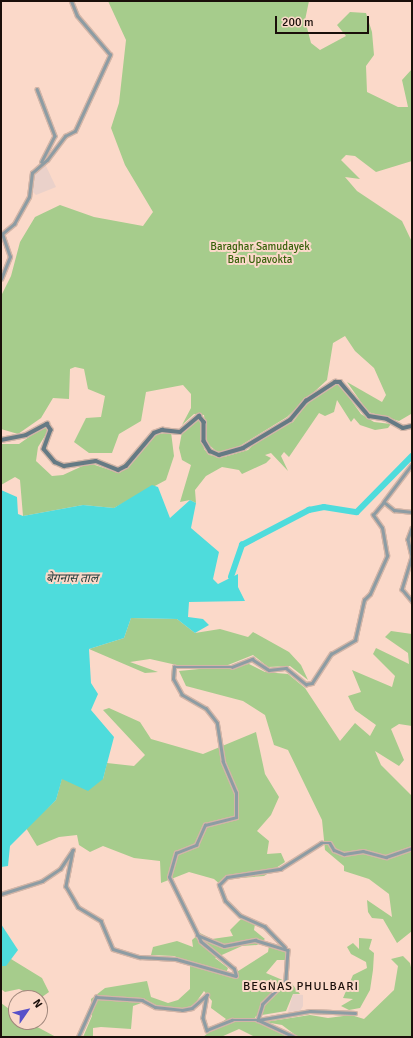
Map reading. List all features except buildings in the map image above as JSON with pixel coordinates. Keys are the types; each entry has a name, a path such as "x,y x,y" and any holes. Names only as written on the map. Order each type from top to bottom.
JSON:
{"main road":[{"path":"1,440 26,435 47,424 51,430 44,449 54,462 64,466 96,461 118,470 126,466 154,433 162,430 180,432 199,416 204,422 204,441 210,451 219,455 243,448 285,422 306,401 335,382 340,382 369,416 388,419 404,428 412,426"}],"street":[{"path":"1,279 10,257 2,234 20,214 29,197 32,173 65,136 74,131 110,55 77,16 71,1"},
{"path":"37,89 55,136 42,163"},
{"path":"1,894 42,881 60,869 73,850 66,886 78,907 101,921 113,950 140,957 176,959 236,976 234,969 196,935 169,877 173,860 183,848 196,845 206,825 236,817 236,793 223,762 217,723 206,709 182,695 173,679 174,667 232,667 252,658 269,670 286,668 306,684 312,683 331,654 355,640 364,600 370,594 387,556 382,528 373,515 412,465"},
{"path":"384,502 394,510 412,512"},
{"path":"412,528 408,539 412,557 402,589 412,601"},
{"path":"258,1020 263,1004 286,981 290,954 265,927 240,916 225,901 219,885 227,877 280,869 321,843 330,843 334,850 344,854 363,851 386,857 412,848"},
{"path":"196,935 224,946 255,940 285,948"},
{"path":"78,1037 96,997 142,1000 155,1006 182,1010 207,995 203,1018 207,1030 232,1020 258,1020 310,1011 355,1013"},
{"path":"258,1020 295,1037"}],"shaded area":[{"path":"45,164 56,187 36,195 32,191 33,175"},
{"path":"293,994 303,995 303,1006 300,1011 288,1012"}],"green space":[{"name":"Baraghar Samudayek Ban Upavokta","path":"108,1 309,1 305,20 311,43 320,50 346,36 337,25 350,12 366,13 372,32 374,55 366,66 367,92 398,107 408,107 402,80 412,69 412,161 376,172 355,156 346,155 341,160 360,179 345,177 357,191 402,221 412,242 411,414 399,421 368,412 347,382 382,402 386,395 374,368 355,351 345,336 333,343 327,380 287,417 230,452 217,452 207,443 204,415 194,414 182,425 191,408 191,394 183,385 146,392 141,421 119,434 112,453 89,453 74,442 86,418 101,417 105,396 88,389 84,369 75,367 70,369 69,399 53,398 41,418 18,434 1,429 1,296 11,276 20,242 35,217 60,205 94,217 143,226 153,212 125,165 111,128 119,103 126,40"},
{"path":"338,382 361,414 374,422 391,424 388,428 375,430 360,425 354,418 351,422 337,400 334,412 325,416 319,413 289,457 284,452 281,456 288,471 271,453 265,455 271,458 266,463 242,474 239,470 222,467 206,476 195,490 196,503 190,500 180,502 191,465 182,460 179,448 182,432 196,418 201,419 204,449 209,455 224,457 248,450 264,434 293,422 311,398"},
{"path":"46,425 48,431 38,447 36,461 52,476 63,475 89,463 119,473 153,435 171,432 174,456 166,480 114,508 83,505 23,516 20,480 15,477 1,485 1,444 19,444"},
{"path":"131,618 177,619 195,633 220,629 248,637 253,632 289,652 301,665 308,680 290,666 268,667 253,655 228,665 181,666 150,659 130,662 158,672 145,673 89,649 124,638"},
{"path":"391,631 412,634 412,726 399,724 391,729 404,760 399,766 375,751 381,765 412,796 412,931 397,943 383,919 372,918 368,912 367,900 392,917 389,894 369,879 344,871 344,866 325,850 322,820 288,750 274,745 265,715 243,701 186,686 179,671 249,664 265,672 288,674 305,688 340,741 355,723 370,736 376,725 355,710 348,696 361,692 352,670 392,687 395,676 373,654 376,648 409,664 408,653 385,637"},
{"path":"109,708 140,722 151,739 203,754 256,732 265,774 279,797 271,815 257,831 269,841 267,854 281,853 285,862 264,876 228,879 222,886 214,879 189,872 161,883 160,861 134,858 103,846 90,852 79,845 77,835 59,837 37,846 26,828 56,800 62,778 103,779 107,763 134,766 145,755 103,710"},
{"path":"241,919 255,924 254,930 265,939 257,945 242,946 215,958 228,968 226,973 232,975 268,952 269,946 285,951 286,960 277,960 266,973 292,984 300,994 293,994 286,1011 256,1016 254,1020 288,1037 255,1037 239,1029 221,1037 203,1037 226,1019 211,1008 212,1001 204,991 189,1012 153,1008 144,1002 133,1006 131,1029 101,1027 93,1028 93,1037 83,1037 92,1016 91,999 105,988 147,981 151,997 168,1003 178,1000 190,989 190,966 197,966 174,956 151,955 153,947 177,941 193,947 192,940 200,933 212,939 233,936 230,930"},
{"path":"359,938 372,939 369,949 374,953 373,970 370,990 360,1008 349,1010 341,1006 353,999 343,998 353,975 367,968 366,962 351,954 347,947 353,943 359,949"},
{"path":"403,956 410,963 412,972 412,1037 298,1037 282,1025 265,1022 310,1015 328,1018 351,1015 364,1019 394,990 398,966 391,959"},
{"path":"11,959 42,978 48,990 19,989 8,990 5,992 1,989 1,966"},
{"path":"1,1003 8,1008 8,1030 43,1030 56,1037 1,1037"}],"water":[{"name":"बेगनास ताल","path":"152,485 158,487 170,518 190,500 196,503 191,528 219,552 213,579 218,584 238,574 238,587 245,601 189,602 188,617 203,619 209,625 195,633 177,619 131,618 124,638 89,649 91,683 98,694 91,710 114,737 103,779 88,791 62,779 56,800 10,846 8,866 1,867 1,490 17,497 18,514 23,516 83,505 114,508"},
{"path":"1,924 18,950 6,966 1,966"}],"waterway":[{"path":"231,577 242,545 309,510 324,507 357,512 412,456"}],"district":[{"name":"BEGNAS PHULBARI","path":"301,987"}]}
